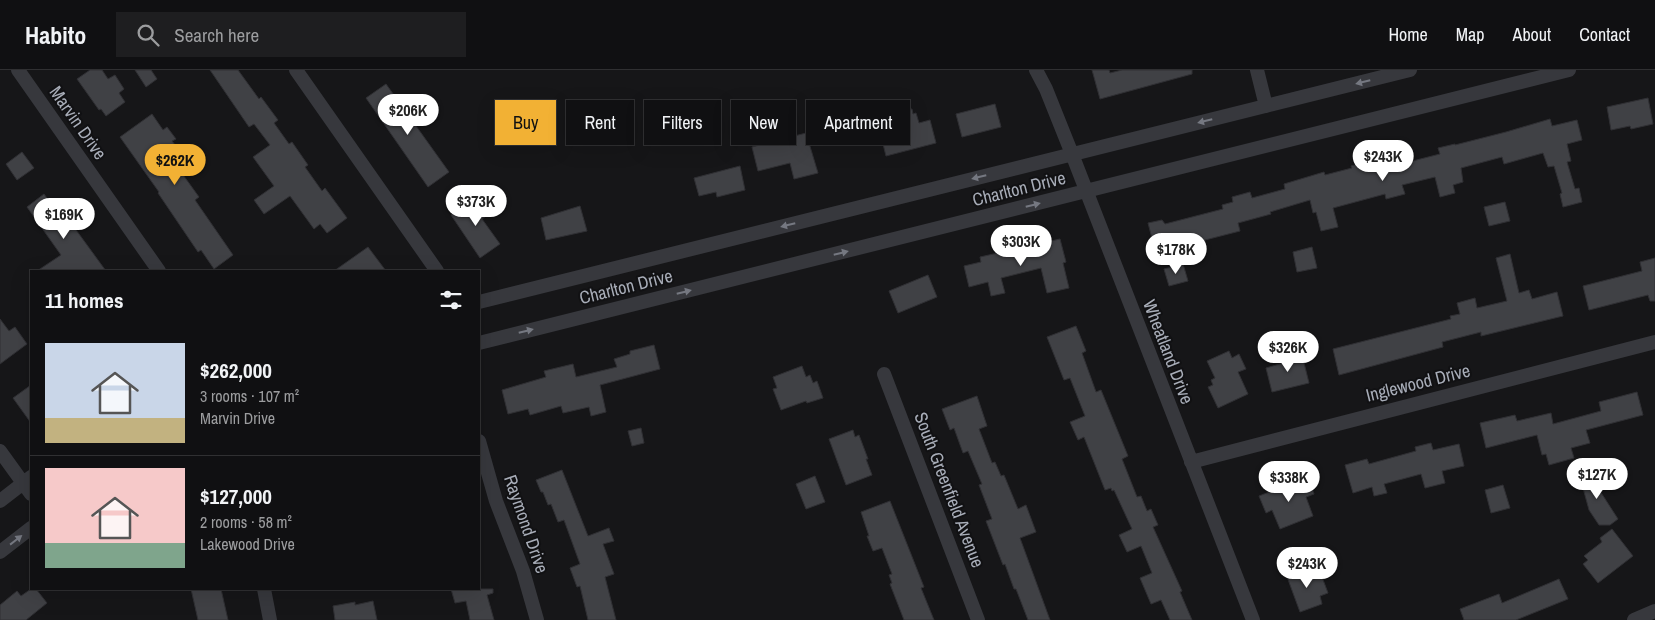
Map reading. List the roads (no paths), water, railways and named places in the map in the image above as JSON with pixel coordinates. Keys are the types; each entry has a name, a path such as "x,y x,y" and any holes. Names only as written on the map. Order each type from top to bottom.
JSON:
{"street":[{"name":"Marvin Drive","path":"18,70 158,270"},
{"path":"296,70 436,270"},
{"name":"Wheatland Drive","path":"1036,70 1072,154 1253,620"},
{"path":"1257,70 1266,106"},
{"name":"Charlton Drive","path":"480,302 1410,70"},
{"name":"Charlton Drive","path":"480,343 1569,70"},
{"name":"Inglewood Drive","path":"1191,462 1655,342"},
{"name":"South Greenfield Avenue","path":"884,374 978,620"},
{"name":"Raymond Drive","path":"480,445 496,501 523,571 537,620"},
{"path":"0,451 28,485 0,502"},
{"path":"0,552 30,529"},
{"path":"264,590 270,620"},
{"path":"1634,620 1655,612"}]}
